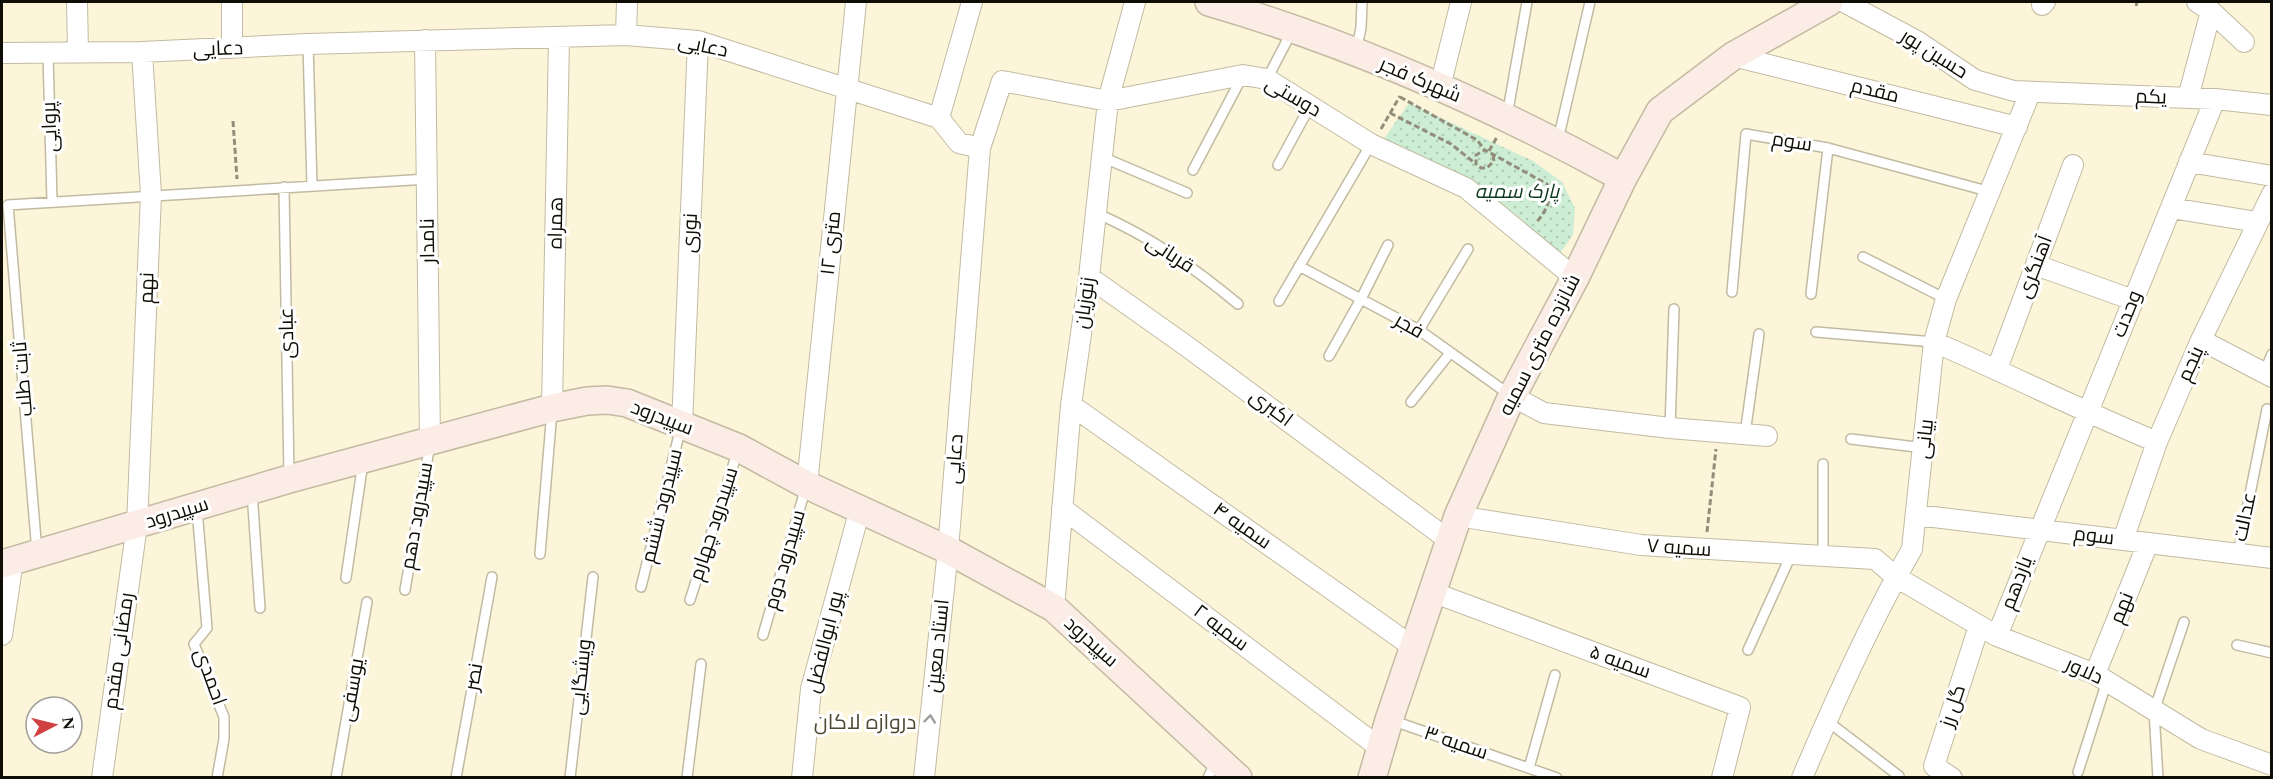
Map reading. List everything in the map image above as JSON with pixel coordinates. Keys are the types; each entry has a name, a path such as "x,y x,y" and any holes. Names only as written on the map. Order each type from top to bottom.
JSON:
{"street":[{"path":"77,2 78,53"},
{"path":"232,2 232,48"},
{"path":"626,34 627,2"},
{"name":"۱۲ متری","path":"807,485 856,2"},
{"path":"972,2 939,118 959,143 980,148"},
{"name":"زنوزیان","path":"1054,608 1071,405 1089,278 1108,101 1135,2"},
{"name":"شهرک فجر","path":"1209,2 1265,14 1293,29 1355,53 1406,87 1440,87 1557,142 1623,178"},
{"path":"1440,87 1461,2"},
{"name":"شانزده متری سمیه","path":"1372,777 1454,528 1512,396 1575,278 1623,178 1660,111 1733,56 1829,2"},
{"name":"حسین پور","path":"1844,2 1917,41 1975,80 2030,93"},
{"path":"2204,6 2244,42"},
{"path":"2188,98 2204,6"},
{"name":"دعایی","path":"2,53 142,52 308,44 626,34 698,41 939,118"},
{"name":"همراه","path":"552,408 559,37"},
{"name":"نامدار","path":"425,40 430,442"},
{"name":"نوری","path":"682,425 698,41"},
{"name":"نهم","path":"137,525 151,195 142,52"},
{"name":"مقدم","path":"1733,56 2017,127"},
{"name":"دوستی","path":"980,148 1002,81 1108,101 1243,75 1267,79 1371,144 1466,188 1575,278"},
{"name":"یکم","path":"2030,93 2215,99 2271,105"},
{"name":"بیانی","path":"1802,777 1826,720 1912,549 1934,342 1947,299 2030,93"},
{"name":"وحدت","path":"2038,529 2215,99"},
{"name":"دعایی","path":"948,550 980,148"},
{"path":"2189,162 2271,177"},
{"name":"آهنگری","path":"1997,369 2073,165"},
{"name":"پنجم","path":"2123,540 2157,442 2201,340 2271,194"},
{"path":"2171,208 2257,222"},
{"path":"2036,265 2133,300"},
{"name":"اکبری","path":"1089,278 1454,528"},
{"path":"2201,340 2268,375"},
{"path":"1934,342 1997,369 2086,413 2157,442"},
{"path":"1512,396 1544,412 1670,428 1767,436"},
{"name":"سپیدرود","path":"17,560 289,479 552,408 587,400 627,403 739,448 807,485 948,550 1054,608 1212,767 1238,777"},
{"name":"سمیه ۴","path":"1071,405 1413,647"},
{"name":"سمیه ۲","path":"1062,508 1380,748"},
{"name":"پور ابوالفضل","path":"802,777 811,689 860,510"},
{"name":"سوم","path":"1917,515 2271,558"},
{"name":"رمضانی مقدم","path":"102,777 137,525"},
{"name":"سمیه ۷","path":"1454,528 1641,545 1875,560 1896,577"},
{"name":"یازدهم","path":"1996,636 2038,529"},
{"name":"نهم","path":"2101,677 2148,543"},
{"name":"استاد معین","path":"924,777 948,550"},
{"path":"2,635 17,560"},
{"name":"دلاور","path":"1896,577 1996,636 2101,677 2201,739 2271,765"},
{"name":"سمیه ۵","path":"1432,592 1740,707 1722,777"},
{"name":"گل رز","path":"1952,777 1934,766 1979,626"}],"lane":[{"path":"1355,53 1361,28 1362,2"},
{"path":"1506,118 1527,2"},
{"path":"1557,142 1590,2"},
{"path":"1267,79 1293,29"},
{"path":"308,44 312,186"},
{"name":"پروایی","path":"48,54 52,201"},
{"path":"1193,171 1243,75"},
{"path":"1278,165 1310,106"},
{"name":"سوم","path":"1732,292 1746,134 1828,148 1991,192"},
{"path":"1279,302 1371,144"},
{"path":"1810,294 1828,148"},
{"path":"1102,158 1187,193"},
{"path":"52,201 428,179"},
{"name":"عبادی","path":"284,188 289,479"},
{"name":"ثابت طلب","path":"17,560 8,205 52,201"},
{"name":"قربانی","path":"1096,213 1130,228 1193,267 1238,304"},
{"path":"1329,356 1362,299 1388,245"},
{"path":"1419,330 1467,249"},
{"path":"1863,256 1947,299"},
{"name":"فجر","path":"1299,266 1419,330 1512,396"},
{"path":"1670,428 1674,309"},
{"path":"1816,332 1934,342"},
{"path":"1746,434 1759,334"},
{"path":"1411,402 1450,352"},
{"path":"2268,375 2271,354"},
{"path":"540,554 552,408"},
{"name":"عدالت","path":"2238,554 2267,410"},
{"name":"سپیدرود ششم","path":"641,587 682,425"},
{"path":"1851,439 1924,448"},
{"name":"سپیدرود دهم","path":"405,590 430,442"},
{"name":"سپیدرود چهارم","path":"690,600 739,448"},
{"path":"346,578 363,459"},
{"path":"1823,464 1823,557"},
{"name":"سپیدرود دوم","path":"763,635 807,485"},
{"path":"252,490 260,608"},
{"name":"احمدی","path":"197,507 207,628 194,644 224,717 224,739 217,777"},
{"path":"1748,650 1791,555"},
{"name":"نصر","path":"456,777 492,577"},
{"name":"ویشگایی","path":"570,777 593,577"},
{"name":"یوسفی","path":"336,777 367,602"},
{"path":"2158,777 2154,711 2184,622"},
{"path":"2237,645 2271,653"},
{"path":"687,777 701,664"},
{"path":"1529,768 1555,675"},
{"path":"2078,772 2101,677"},
{"name":"سمیه ۳","path":"1389,720 1557,777"},
{"path":"1826,720 1899,776"}],"path":[{"path":"1371,144 1406,87 1477,140 1485,150 1547,184 1550,193 1549,207 1536,224 1527,218"},
{"path":"1390,113 1452,144 1481,168 1486,168 1494,161 1493,155"},
{"path":"233,121 237,190"},
{"path":"1476,164 1476,155 1485,150"},
{"path":"1705,549 1718,432"}],"green space":[{"name":"پارک سمیه","path":"1409,103 1533,161 1562,182 1575,208 1573,235 1557,258 1381,143"}],"district":[{"name":"دروازه لاکان","path":"865,723"}]}
